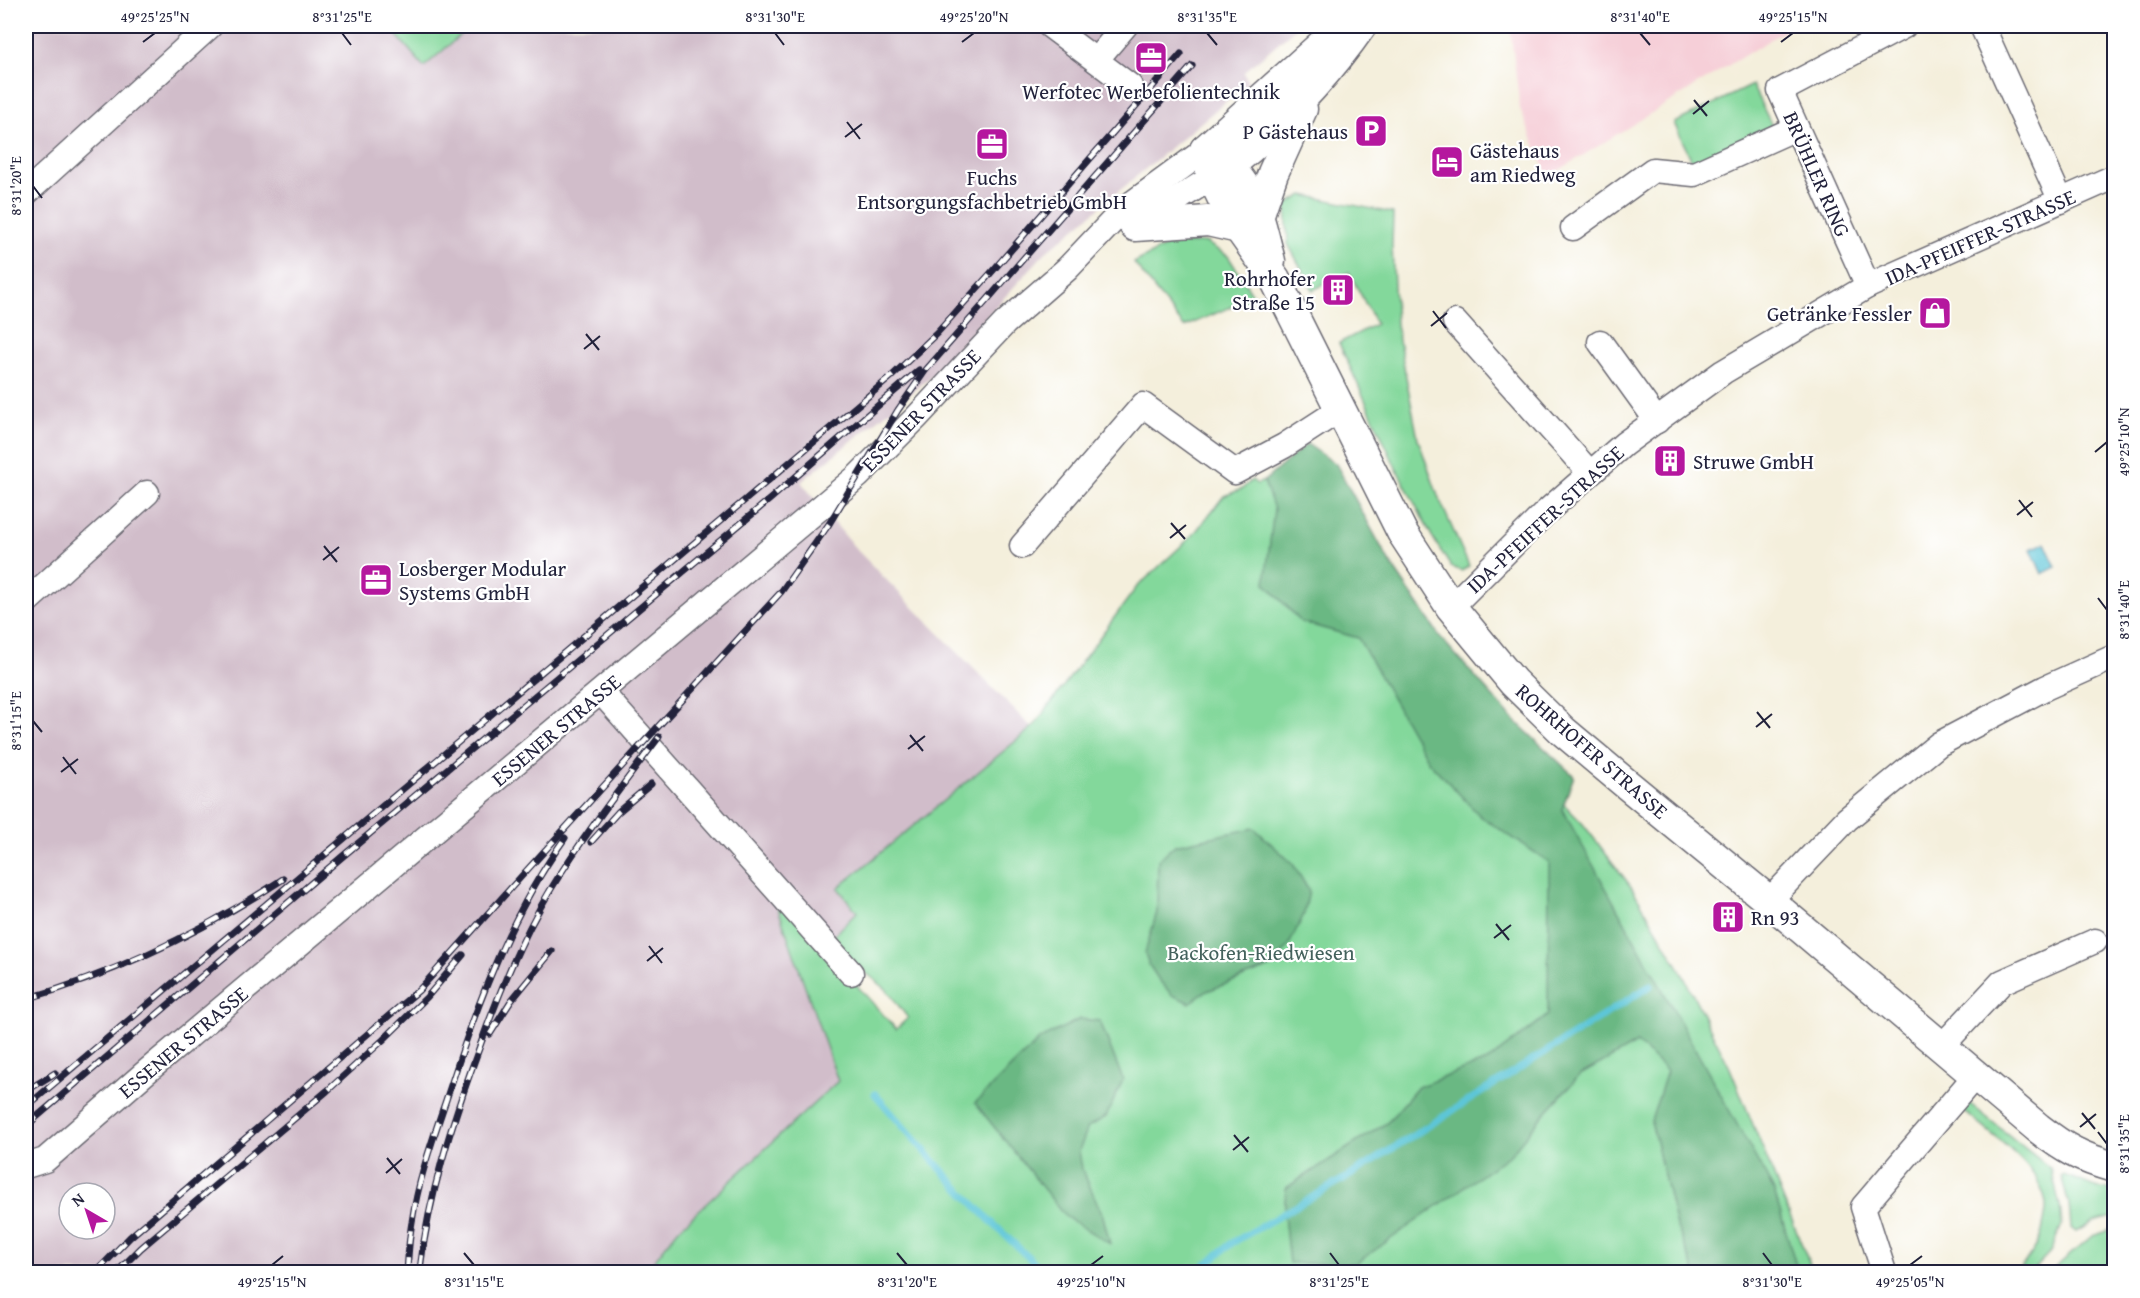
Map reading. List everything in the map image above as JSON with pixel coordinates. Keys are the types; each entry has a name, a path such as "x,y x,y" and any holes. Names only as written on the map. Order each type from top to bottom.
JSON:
{"main road":[{"path":"1216,165 1343,26"},
{"path":"1216,165 1270,131 1309,92 1361,26"},
{"path":"1135,226 1208,221 1249,223 1309,92"},
{"name":"ROHRHOFER STRASSE","path":"1216,165 1249,223 1402,532 1451,608 1513,682 1563,731 1769,901 1975,1076 2066,1149 2091,1161 2115,1167"}],"street":[{"path":"26,193 210,26"},
{"path":"1050,26 1130,86"},
{"path":"1096,60 1125,26"},
{"name":"BRÜHLER RING","path":"1868,286 1780,91 1904,26"},
{"path":"1982,26 2061,201"},
{"path":"1573,228 1653,170 1694,174 1797,128"},
{"name":"ESSENER STRASSE","path":"1066,268 1135,226 1216,165"},
{"name":"ESSENER STRASSE","path":"26,1166 45,1160 67,1143 145,1072 858,476 1005,323 1066,268 1123,210 1216,165"},
{"name":"IDA-PFEIFFER-STRASSE","path":"1451,608 1546,512 1624,444 1723,372 1868,286 2115,177"},
{"path":"1455,322 1590,474"},
{"path":"1600,342 1657,421"},
{"path":"1022,546 1143,405 1234,472 1284,446 1341,409"},
{"path":"26,602 147,493"},
{"path":"1769,901 1847,819 1939,744 2045,688 2115,657"},
{"path":"601,692 850,973"},
{"path":"1941,1047 2002,982 2094,941"},
{"path":"1884,1272 1863,1207 1975,1076"}],"shaded area":[{"path":"26,26 1298,26 1244,72 1248,83 1045,253 932,376 801,482 856,549 1035,731 828,942 773,893 838,1081 678,1230 645,1272 26,1272"},
{"path":"1510,26 1792,26 1548,177 1520,109"}],"green space":[{"path":"399,26 471,26 424,67 393,31"},
{"path":"1752,85 1772,126 1693,163 1674,123"},
{"path":"1303,195 1393,213 1392,246 1396,325 1418,439 1438,496 1469,566 1462,571 1451,567 1434,540 1396,468 1339,343 1376,324 1349,272 1313,290 1288,244 1286,205"},
{"path":"1205,242 1228,256 1254,297 1184,327 1134,263 1166,246"},
{"path":"1307,444 1336,464 1389,561 1441,638 1511,717 1574,776 1562,809 1774,1191 1798,1272 1695,1272 1675,1222 1651,1121 1667,1071 1637,1043 1580,1075 1511,1154 1355,1264 1289,1263 1284,1216 1286,1188 1388,1122 1418,1087 1489,1060 1548,1015 1549,862 1480,816 1428,761 1358,638 1301,622 1265,583 1274,509 1264,481"},
{"name":"Backofen-Riedwiesen","path":"1252,480 1257,484 1264,481 1270,498 1583,824 1632,888 1680,969 1730,1068 1813,1272 645,1272 678,1230 838,1081 772,891 896,1029 908,1018 886,989 828,942 857,912 838,888 1034,726 1136,588 1193,535 1224,496 1242,489"},
{"path":"1254,828 1293,864 1309,891 1304,914 1288,947 1271,967 1207,991 1190,1003 1172,995 1149,965 1145,953 1157,912 1158,860 1175,845"},
{"path":"1080,1019 1100,1021 1123,1080 1106,1117 1088,1127 1079,1151 1082,1169 1103,1216 1110,1244 1066,1217 975,1103 1040,1039"},
{"path":"1969,1103 2051,1169 2062,1225 2050,1252 2031,1272 2015,1272 2033,1252 2039,1240 2046,1207 2042,1190 2035,1177 2013,1152 1962,1110"},
{"path":"2064,1175 2101,1189 2114,1191 2114,1217 2093,1222 2076,1232 2071,1228 2069,1204 2061,1177"},
{"path":"2114,1229 2114,1266 2106,1272 2050,1272 2092,1236"}],"water":[{"path":"2045,543 2056,567 2042,574 2031,549"}],"waterway":[{"path":"1197,1272 1232,1243 1349,1176 1650,986"},
{"path":"875,1094 957,1186 1045,1272"}],"railway":[{"path":"26,1107 892,376 937,333 990,274 1181,54"},
{"path":"96,1272 130,1237 419,990 781,592 829,524 898,410 925,371 1192,66"},
{"path":"26,1126 343,856 769,500 919,370"},
{"path":"420,1269 435,1187 458,1107 510,970 539,909 563,869 659,737"},
{"path":"591,842 618,812 651,784"},
{"path":"407,1272 411,1228 419,1186 474,1018 513,925 546,866 565,838"},
{"path":"26,999 93,976 159,948 223,916 283,879"},
{"path":"490,1034 511,1001 552,951"},
{"path":"117,1272 141,1248 327,1091 383,1040 427,997 463,955"},
{"path":"26,1091 55,1073"}],"place":[{"name":"Werfotec Werbefolientechnik","path":"1151,58"},
{"name":"P Gästehaus","path":"1371,131"},
{"name":"Fuchs Entsorgungsfachbetrieb GmbH","path":"992,144"},
{"name":"Gästehaus am Riedweg","path":"1447,162"},
{"name":"Rohrhofer Straße 15","path":"1338,290"},
{"name":"Getränke Fessler","path":"1935,313"},
{"name":"Struwe GmbH","path":"1670,461"},
{"name":"Losberger Modular Systems GmbH","path":"376,580"},
{"name":"Rn 93","path":"1728,917"}]}
